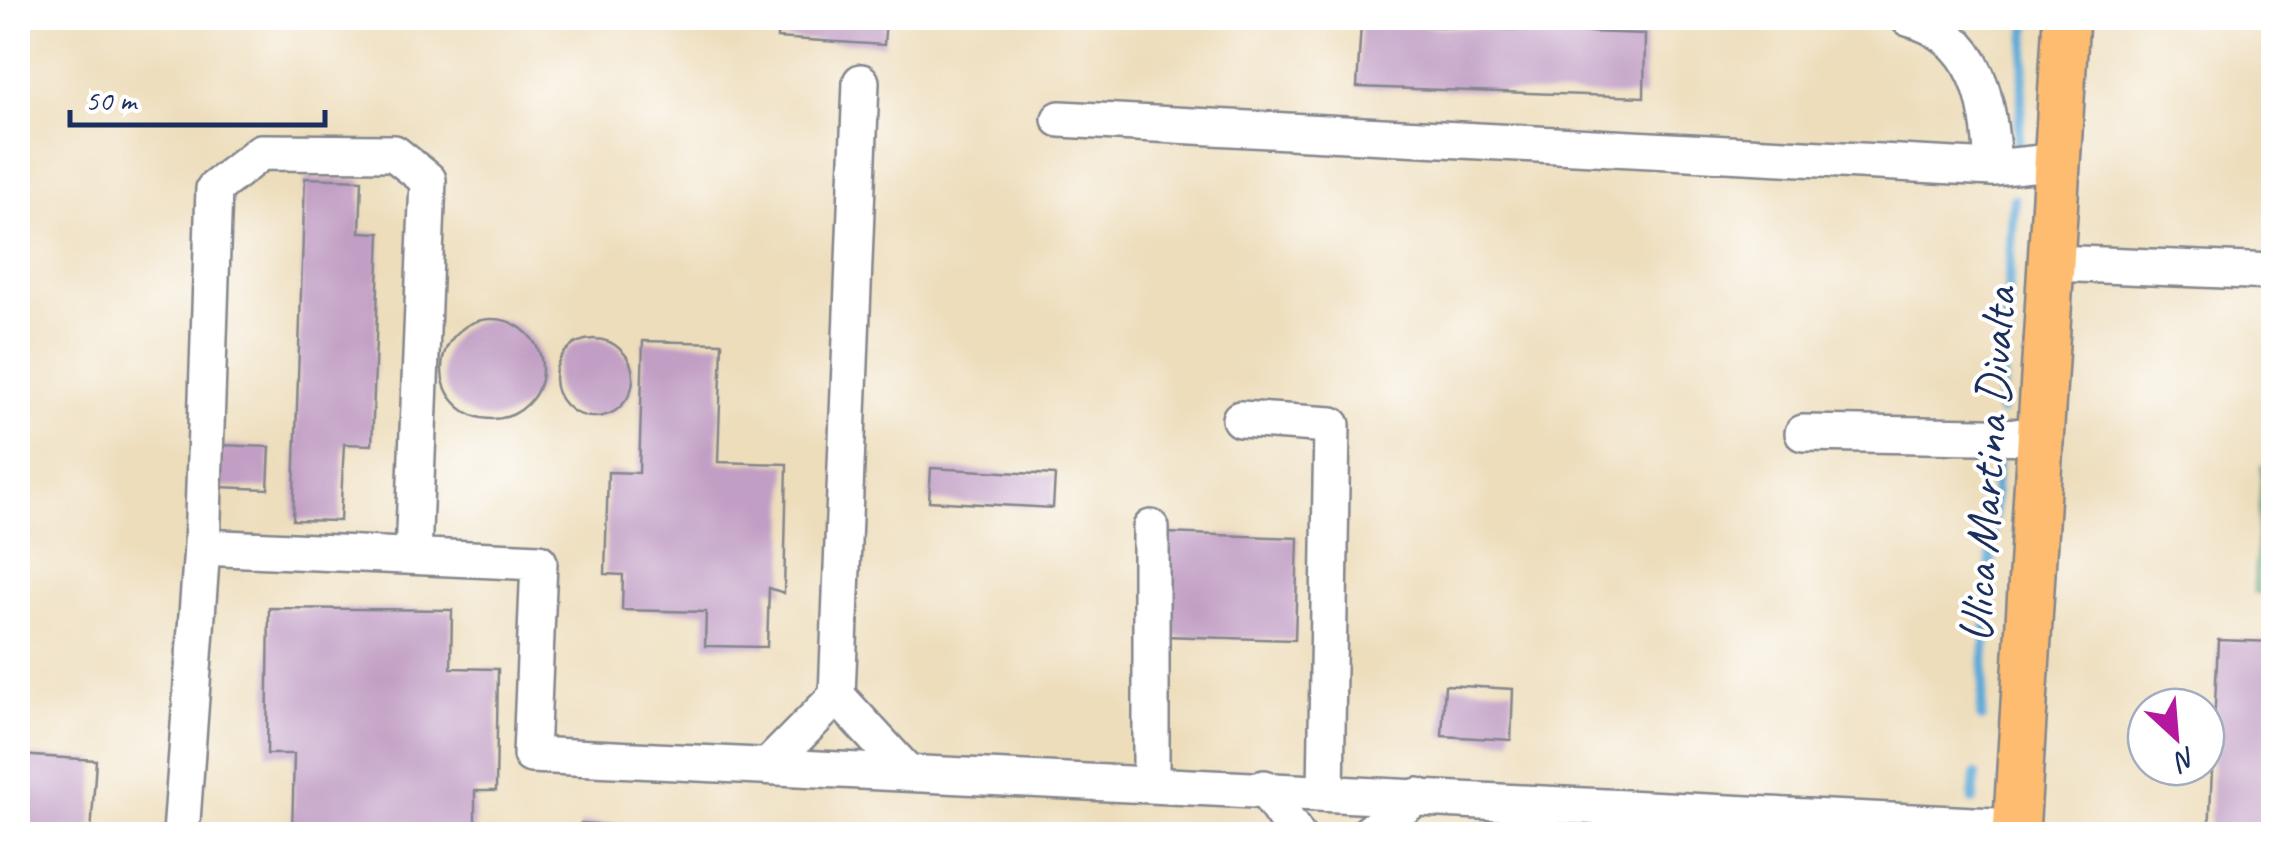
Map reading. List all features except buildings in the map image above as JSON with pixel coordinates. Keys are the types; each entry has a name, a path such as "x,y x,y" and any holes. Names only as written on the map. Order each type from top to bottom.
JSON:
{"main road":[{"path":"2054,264 2066,18"},
{"name":"Ulica Martina Divalta","path":"2016,831 2054,264"}],"street":[{"path":"1908,18 1936,25 1976,73 1990,117 1993,168"},
{"path":"768,766 838,696 861,82"},
{"path":"1060,120 1993,168 2060,162"},
{"path":"181,834 202,547 214,189 261,152 394,153 428,180 414,556"},
{"name":"Ulica Martina Divalta","path":"2054,264 2274,272"},
{"path":"1240,419 1332,425 1326,791"},
{"path":"1803,434 2040,436"},
{"path":"1150,528 1151,783"},
{"path":"202,547 538,562 531,755 1418,796 1576,820 2016,831"},
{"path":"838,696 907,772"},
{"path":"1264,788 1296,834"},
{"path":"1368,834 1418,796"}],"green space":[{"path":"2262,466 2273,467 2273,593 2254,592"}],"waterway":[{"path":"2018,143 2028,18"},
{"path":"2000,411 2014,199"},
{"path":"1981,718 1997,458"},
{"path":"1973,800 1975,775"}]}
